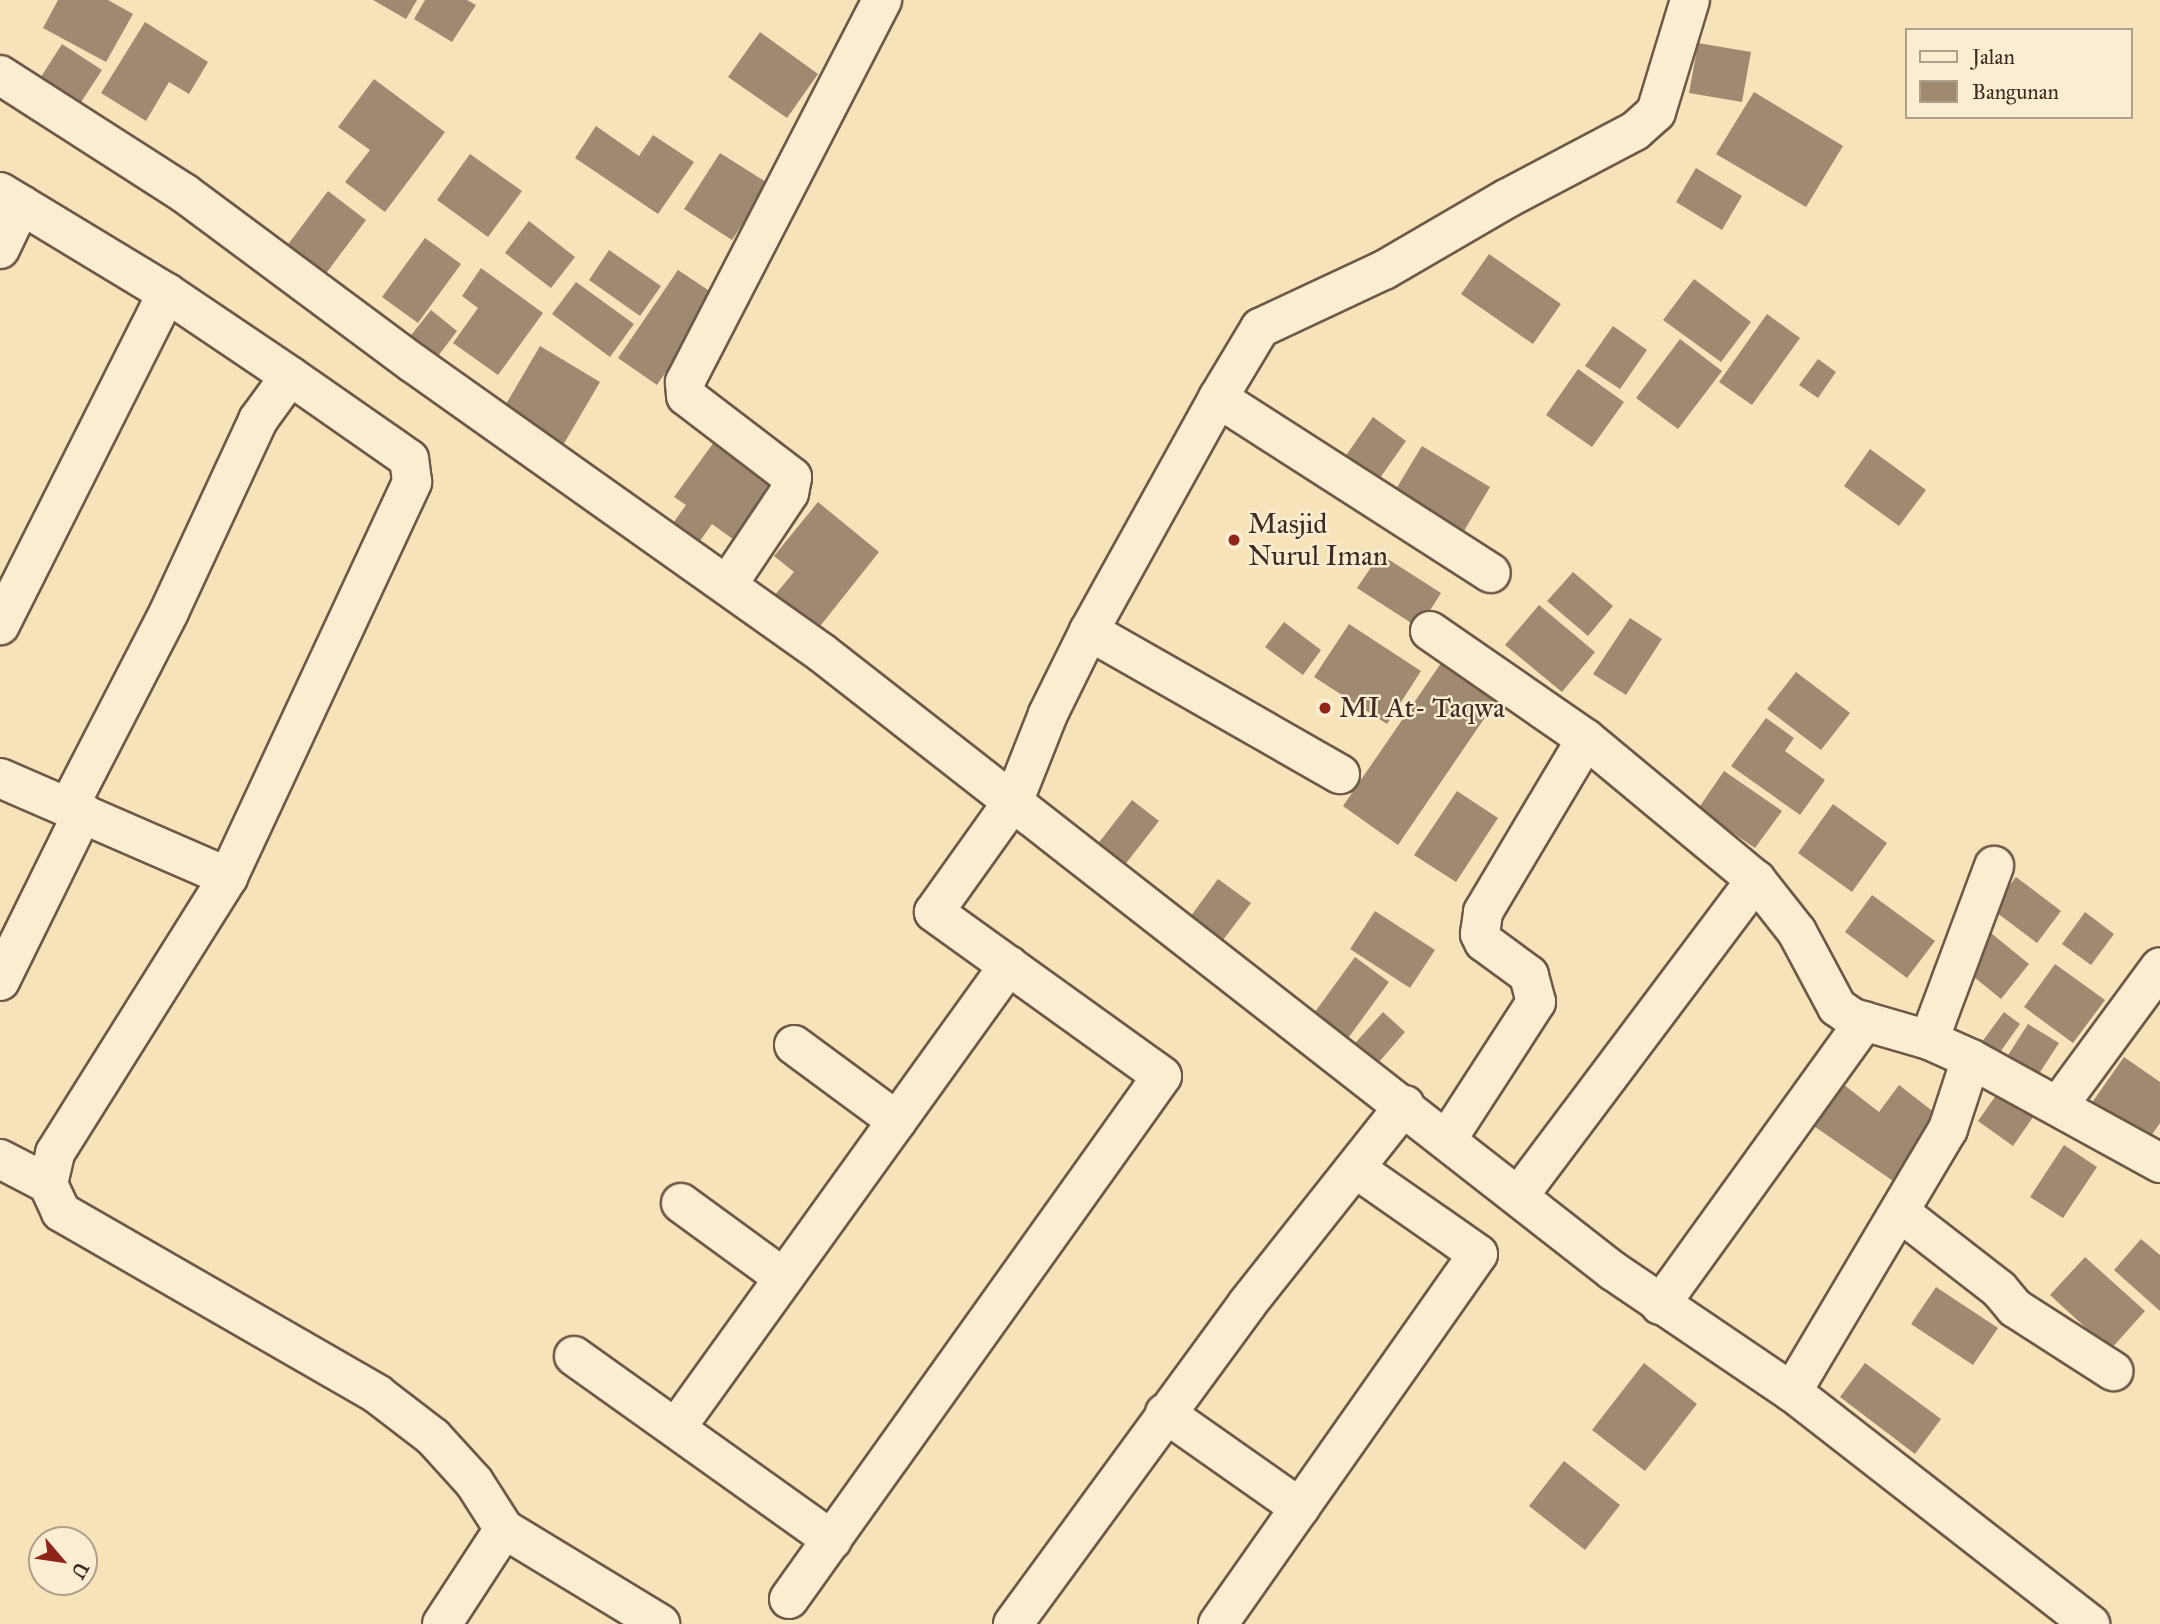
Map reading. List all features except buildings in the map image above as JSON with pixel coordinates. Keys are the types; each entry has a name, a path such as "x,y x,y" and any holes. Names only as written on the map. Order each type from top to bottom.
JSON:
{"street":[{"path":"728,584 789,493 792,477 685,396 685,382 882,0"},
{"path":"789,1598 1162,1076 934,912 1014,800 1048,714 1089,631 1218,398 1261,328 1384,270 1506,199 1635,131 1656,112 1690,0"},
{"path":"0,75 184,193 413,363 728,584 1014,800 1246,986 1448,1138 1660,1305 1792,1392 2090,1624"},
{"path":"0,250 11,198 167,293 409,459 412,482 228,877 55,1153 48,1184"},
{"path":"0,625 167,293"},
{"path":"0,981 76,809 258,420 290,376"},
{"path":"1218,398 1490,573"},
{"path":"1089,631 1340,774"},
{"path":"1430,631 1586,739 1756,880 1797,932 1837,1007 1865,1021 1928,1040 1971,1059 2160,1163"},
{"path":"1448,1138 1536,1002 1529,975 1484,942 1480,934 1483,912 1586,739"},
{"path":"0,778 228,877"},
{"path":"1928,1040 1994,866"},
{"path":"1520,1195 1756,880"},
{"path":"676,1428 1009,965"},
{"path":"2057,1107 2160,967"},
{"path":"1660,1305 1865,1021"},
{"path":"794,1045 897,1121"},
{"path":"1792,1392 1901,1213 1948,1129 1971,1059"},
{"path":"1013,1624 1165,1413 1405,1105"},
{"path":"0,1159 48,1184 61,1212 377,1394 433,1437 466,1473 504,1529 660,1624"},
{"path":"1218,1624 1478,1254 1356,1169"},
{"path":"681,1203 784,1278"},
{"path":"1901,1213 2000,1289 2015,1307 2113,1371"},
{"path":"574,1356 832,1540"},
{"path":"1165,1413 1300,1508"},
{"path":"442,1624 504,1529"}],"place":[{"name":"Masjid Nurul Iman","path":"1234,540"},
{"name":"MI At- Taqwa","path":"1325,708"}]}
